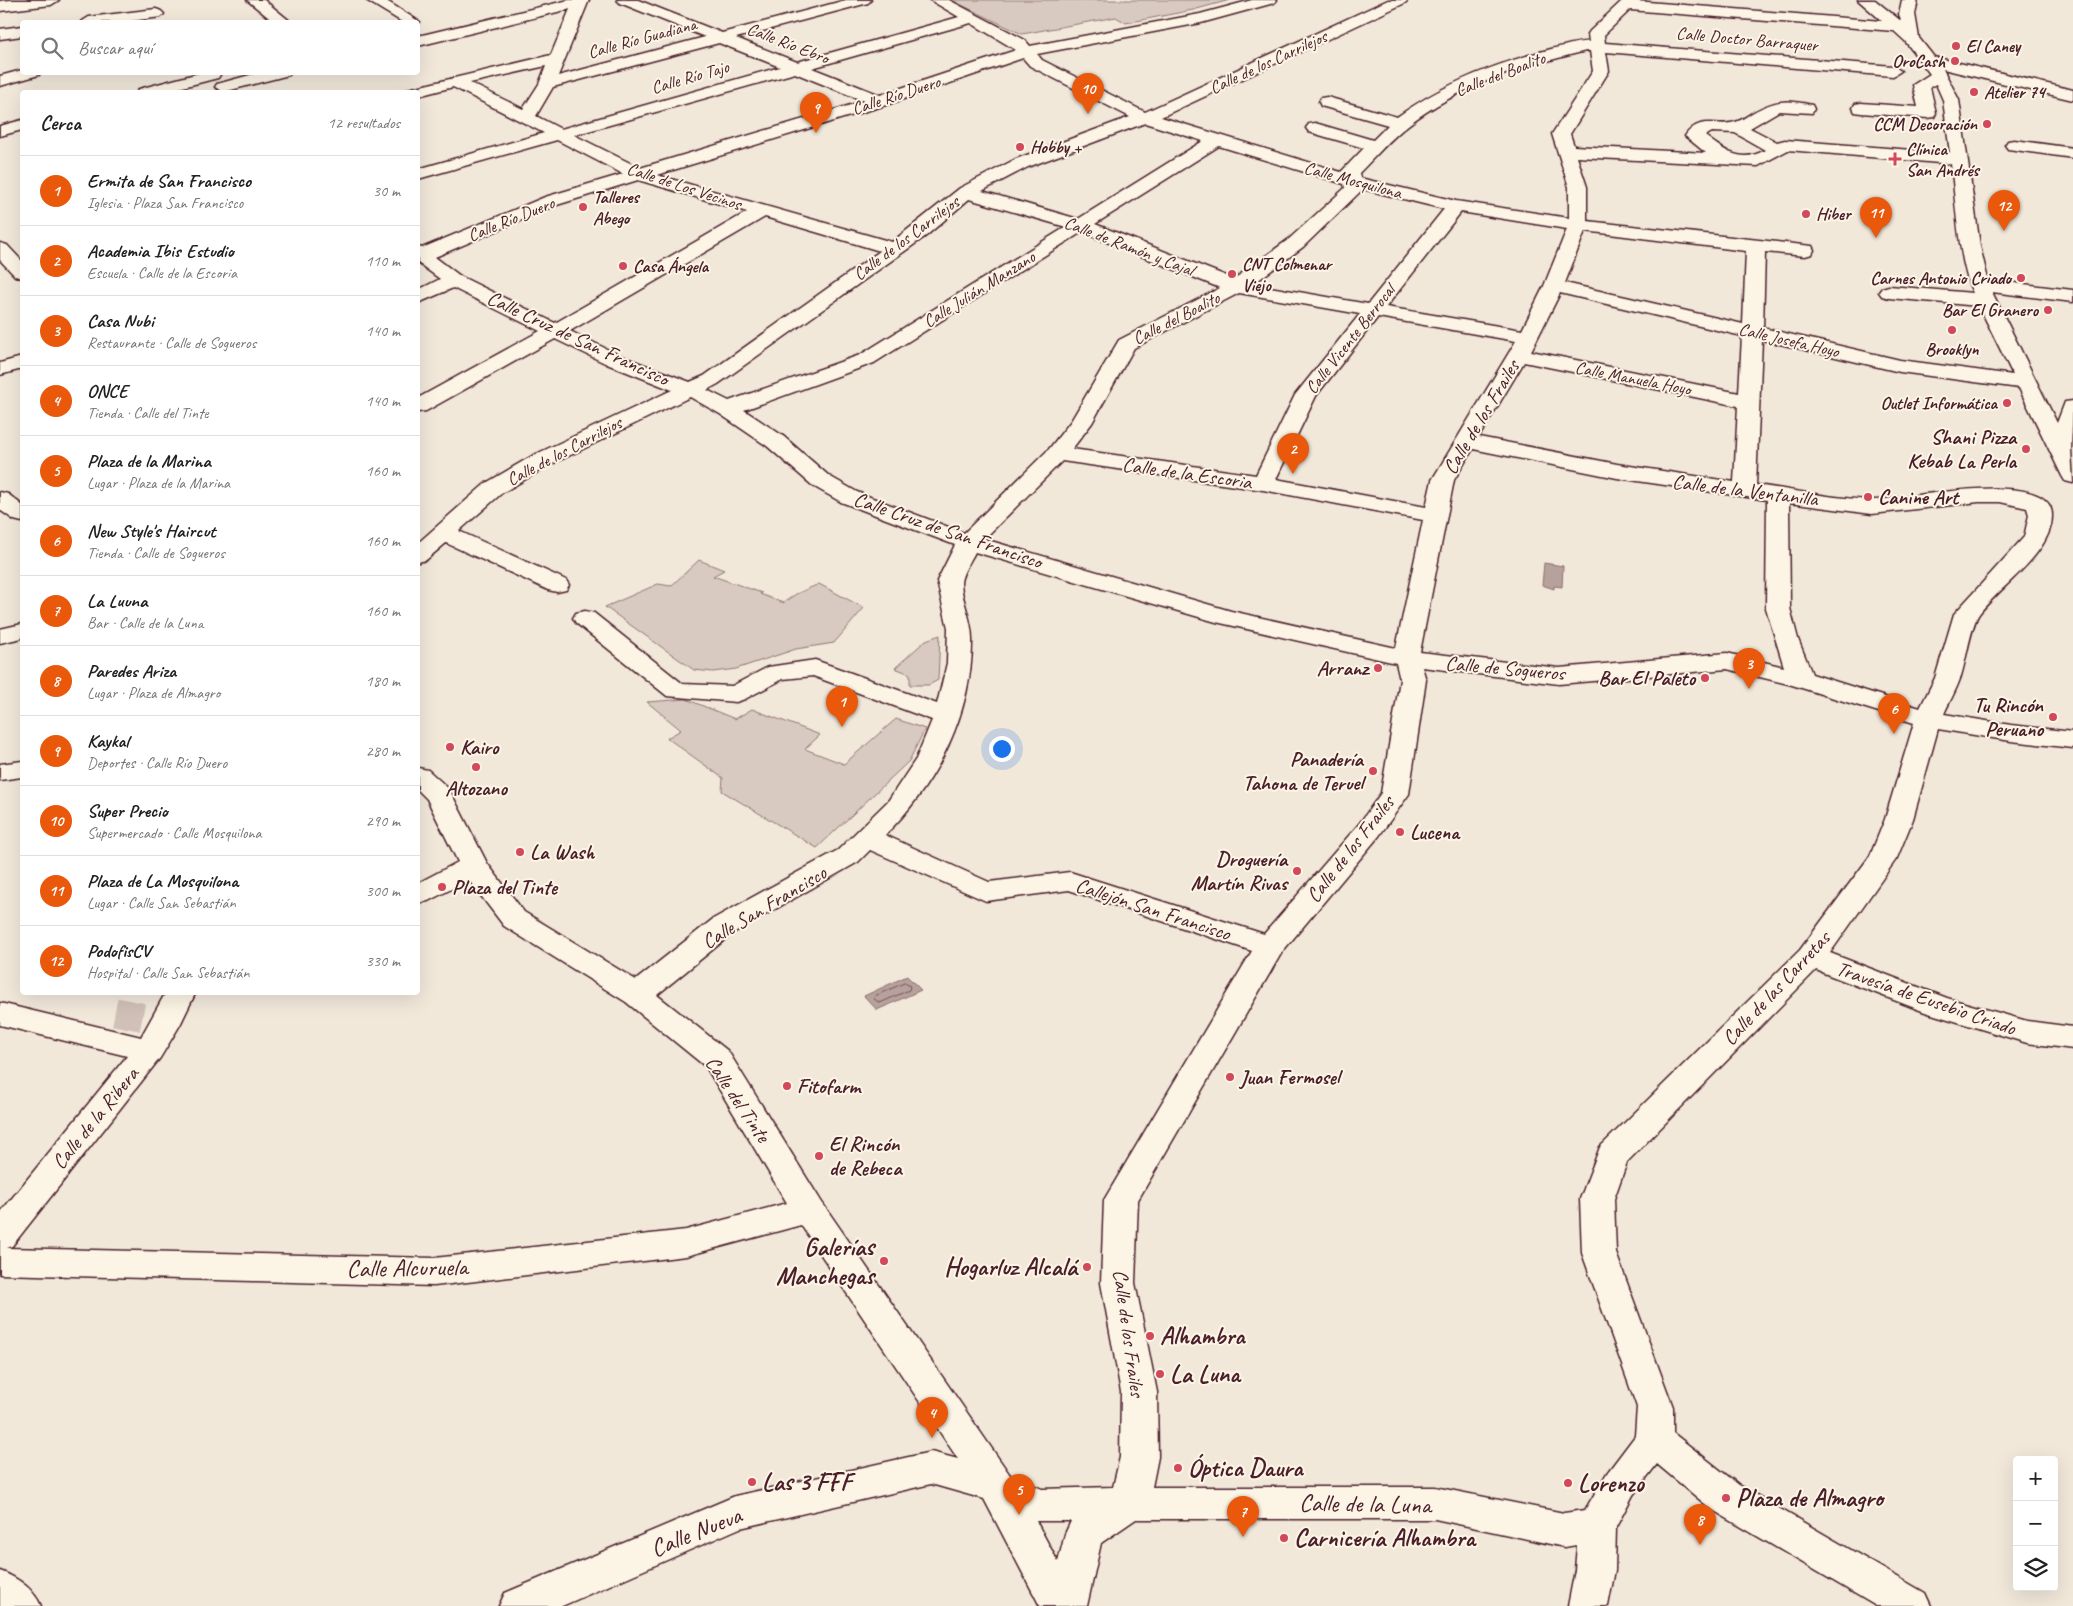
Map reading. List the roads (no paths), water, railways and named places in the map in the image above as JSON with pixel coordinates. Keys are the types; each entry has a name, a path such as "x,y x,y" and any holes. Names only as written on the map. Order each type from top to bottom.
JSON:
{"street":[{"path":"0,6 51,0"},
{"path":"143,0 159,18"},
{"path":"255,0 280,20"},
{"path":"374,0 409,20"},
{"name":"Calle Río Ebro","path":"625,0 880,101"},
{"name":"Calle Río Guadiana","path":"547,84 863,0"},
{"name":"Calle Mosquilona","path":"938,0 1019,43 1036,64 1145,118 1352,181 1456,206 1578,225 1805,250"},
{"name":"Calle Río Duero","path":"420,256 551,201 880,101 1038,48 1201,18 1269,0"},
{"name":"Calle de los Carrilejos","path":"420,553 494,488 540,461 608,427 712,380 895,249 966,192 1022,164 1171,108 1400,0"},
{"path":"1866,0 1911,38 1935,68 1951,100 1971,246 1982,293 2073,476"},
{"path":"1910,0 1907,14 1911,38"},
{"path":"420,40 580,1"},
{"path":"526,118 547,84 580,1"},
{"path":"791,3 816,12"},
{"path":"1597,46 1596,34 1630,3 1899,27"},
{"path":"124,20 159,18"},
{"name":"Calle Río Tajo","path":"420,173 973,18"},
{"path":"420,27 435,36"},
{"path":"0,34 20,31"},
{"name":"Calle del Boalito","path":"948,716 960,663 960,628 949,581 968,542 1057,454 1081,423 1126,344 1236,287 1296,244 1354,189 1350,172 1400,123 1426,104 1483,76 1530,59 1586,46 1597,46"},
{"name":"Calle Doctor Barraquer","path":"1597,46 1892,71"},
{"name":"Calle de los Frailes","path":"1129,1503 1140,1457 1139,1392 1118,1283 1121,1200 1270,946 1369,830 1395,794 1413,680 1408,658 1443,480 1524,346 1554,286 1578,225 1578,187 1561,134 1601,71 1597,46"},
{"path":"420,91 522,64 557,59"},
{"path":"1935,68 2050,88 2073,95"},
{"path":"1861,108 1928,113 1921,85 1935,68"},
{"path":"0,81 22,75"},
{"path":"160,90 264,75"},
{"name":"Calle de Los Vecinos","path":"456,82 639,175 895,249"},
{"path":"1327,102 1400,123"},
{"path":"1738,128 1776,106 1806,109"},
{"path":"0,131 20,126"},
{"path":"1725,159 1694,136 1708,127 1738,128 1777,150"},
{"path":"1315,128 1375,146"},
{"name":"Calle Julián Manzano","path":"728,408 867,359 1217,140"},
{"path":"1565,151 1758,161 1785,144 1959,158"},
{"path":"2014,145 2073,153"},
{"name":"Calle de Ramón y Cajal","path":"966,192 1080,226 1236,287 1371,311 1524,346"},
{"name":"Calle Vicente Berrocal","path":"1263,483 1306,395 1456,206"},
{"path":"420,405 554,331 762,211"},
{"path":"1745,490 1747,401 1754,332 1756,246"},
{"path":"0,249 20,270"},
{"name":"Calle Cruz de San Francisco","path":"420,257 453,280 554,331 614,360 692,390 728,408 775,441 821,480 849,497 968,542 1225,617 1408,658"},
{"path":"420,296 453,280"},
{"name":"Calle Josefa Hoyo","path":"1554,286 1900,366 2027,383"},
{"path":"1889,292 2073,296"},
{"name":"Calle Manuela Hoyo","path":"1524,346 1747,401"},
{"path":"0,369 20,364"},
{"path":"2060,450 2073,408"},
{"name":"Calle de la Ventanilla","path":"1466,441 1532,457 1667,480 1886,507 1961,497 2000,495 2028,499 2037,504 2041,515 2036,539"},
{"name":"Calle de la Escoria","path":"1057,454 1263,483 1436,516"},
{"path":"20,490 0,499 20,514"},
{"path":"1778,494 1778,608 1786,639 1801,679"},
{"path":"444,533 557,585"},
{"name":"Calle de las Carretas","path":"1654,1423 1599,1253 1597,1199 1612,1156 1811,957 1883,858 1899,819 1928,720 1948,678 1966,614 2036,539"},
{"path":"585,618 676,691 736,694 777,672 815,668 948,716"},
{"path":"0,636 20,631"},
{"name":"Calle de Sogueros","path":"1408,658 1559,676 1727,661 1801,679 1928,720 2011,733 2073,740"},
{"name":"Calle San Francisco","path":"637,995 723,926 848,856 898,807 929,759 948,716"},
{"path":"0,772 20,769"},
{"name":"Calle del Tinte","path":"420,778 439,795 474,866 514,919 637,995 716,1059 809,1210 997,1486 1061,1606"},
{"name":"Callejón San Francisco","path":"867,838 986,892 1070,881 1270,946"},
{"path":"420,893 474,866"},
{"name":"Travesía de Eusebio Criado","path":"1811,957 1936,1005 2027,1032 2073,1038"},
{"name":"Calle de la Ribera","path":"0,1236 132,1041 165,1025 180,995"},
{"path":"0,1014 132,1041"},
{"name":"Calle Alcuruela","path":"0,1261 434,1272 686,1244 809,1210"},
{"path":"1588,1606 1595,1570 1597,1525 1654,1423 1725,1497 1911,1606"},
{"name":"Calle Nueva","path":"518,1606 735,1513 931,1468 997,1486 1039,1506 1129,1503"},
{"path":"1067,1606 1084,1534 1129,1503"},
{"name":"Calle de la Luna","path":"1129,1503 1435,1504 1564,1530 1597,1525"},
{"path":"0,1589 21,1606"}],"water":[{"path":"1544,563 1563,566 1562,587 1554,586 1554,589 1542,585"},
{"path":"907,976 921,990 877,1010 864,996"}],"tunnel":[{"path":"126,1028 132,995"}],"place":[{"name":"El Caney","path":"1956,46"},
{"name":"OroCash","path":"1955,61"},
{"name":"Atelier 74","path":"1974,92"},
{"name":"Super Precio","path":"1088,114"},
{"name":"CCM Decoración","path":"1987,124"},
{"name":"Kaykal","path":"816,133"},
{"name":"Hobby +","path":"1020,147"},
{"name":"Clínica San Andrés","path":"1895,159"},
{"name":"Talleres Abego","path":"583,207"},
{"name":"Hiber","path":"1806,214"},
{"name":"PodofisCV","path":"2004,231"},
{"name":"Plaza de La Mosquilona","path":"1876,238"},
{"name":"Casa Ángela","path":"623,266"},
{"name":"CNT Colmenar Viejo","path":"1232,274"},
{"name":"Carnes Antonio Criado","path":"2021,278"},
{"name":"Bar El Granero","path":"2048,310"},
{"name":"Brooklyn","path":"1952,330"},
{"name":"Outlet Informática","path":"2007,403"},
{"name":"Shani Pizza Kebab La Perla","path":"2026,449"},
{"name":"Academia Ibis Estudio","path":"1293,474"},
{"name":"Canine Art","path":"1868,497"},
{"name":"Arranz","path":"1378,668"},
{"name":"Bar El Paleto","path":"1705,678"},
{"name":"Casa Nubi","path":"1749,689"},
{"name":"Tu Rincón Peruano","path":"2053,717"},
{"name":"Ermita de San Francisco","path":"842,727"},
{"name":"New Style's Haircut","path":"1894,734"},
{"name":"Kairo","path":"450,747"},
{"name":"Altozano","path":"476,767"},
{"name":"Panadería Tahona de Teruel","path":"1373,771"},
{"name":"Lucena","path":"1400,832"},
{"name":"La Wash","path":"520,852"},
{"name":"Droguería Martín Rivas","path":"1297,871"},
{"name":"Plaza del Tinte","path":"442,887"},
{"name":"Juan Fermosel","path":"1230,1077"},
{"name":"Fitofarm","path":"787,1086"},
{"name":"El Rincón de Rebeca","path":"819,1156"},
{"name":"Galerías Manchegas","path":"884,1261"},
{"name":"Hogarluz Alcalá","path":"1087,1267"},
{"name":"Alhambra","path":"1150,1336"},
{"name":"La Luna","path":"1160,1374"},
{"name":"ONCE","path":"932,1438"},
{"name":"Óptica Daura","path":"1178,1468"},
{"name":"Las 3 FFF","path":"752,1482"},
{"name":"Lorenzo","path":"1568,1483"},
{"name":"Plaza de Almagro","path":"1726,1498"},
{"name":"Plaza de la Marina","path":"1019,1515"},
{"name":"La Luuna","path":"1243,1537"},
{"name":"Carnicería Alhambra","path":"1284,1538"},
{"name":"Paredes Ariza","path":"1700,1545"}]}
